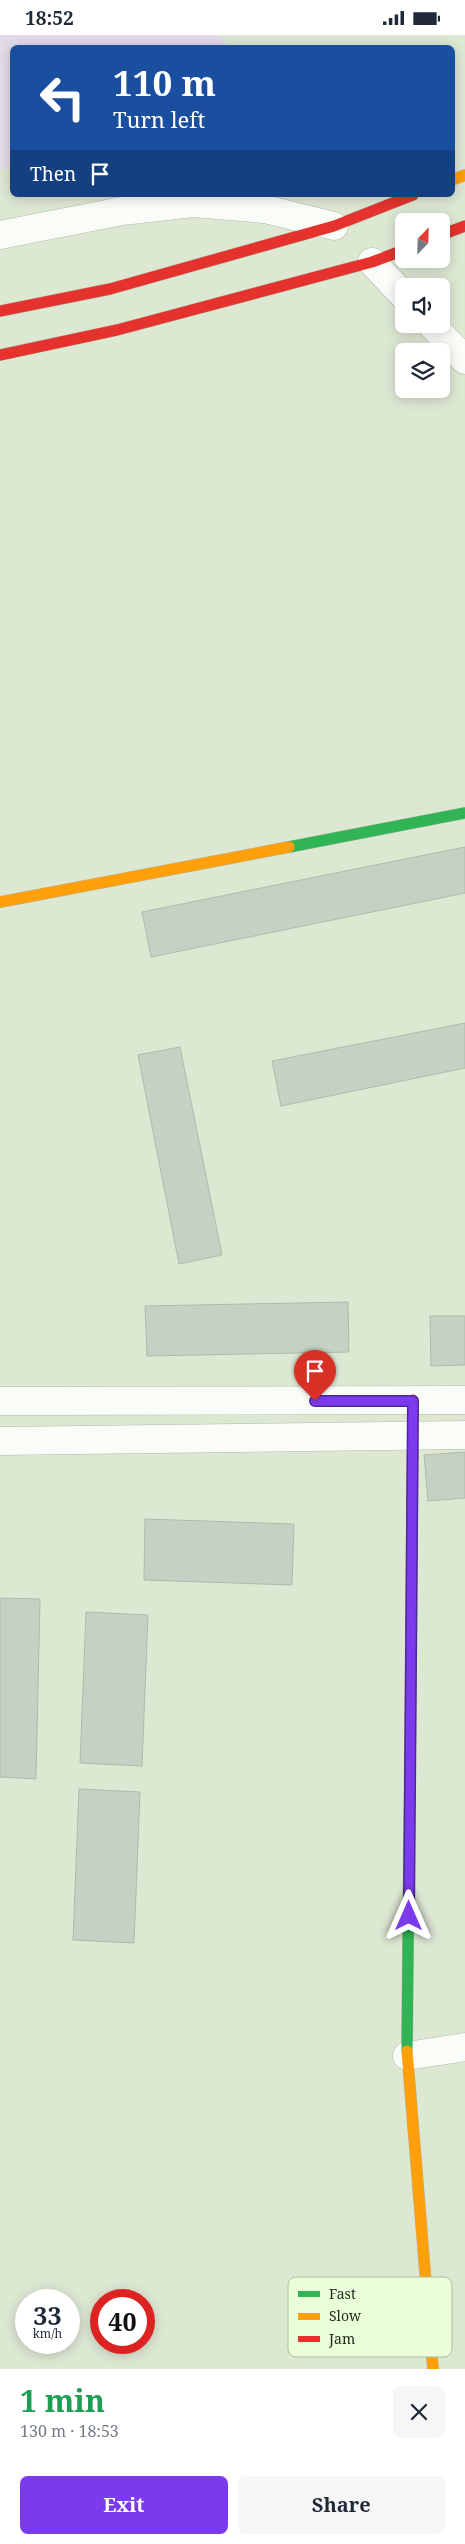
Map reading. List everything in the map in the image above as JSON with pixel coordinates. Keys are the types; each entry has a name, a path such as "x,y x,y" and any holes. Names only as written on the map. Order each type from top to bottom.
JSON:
{"street":[{"path":"0,311 110,289 334,226 408,197"},
{"path":"0,235 122,211 194,203 265,209 334,226"},
{"path":"450,232 465,226"},
{"path":"0,355 117,330 372,262 395,253"},
{"path":"372,262 395,286"},
{"path":"439,333 465,360"},
{"path":"0,902 465,813"},
{"path":"0,1401 413,1401 465,1399"},
{"path":"413,1401 407,2056 425,2277"},
{"path":"0,1441 465,1435"},
{"path":"407,2056 465,2047"}],"shaded area":[{"path":"0,35 220,35 228,45 10,45 10,168 0,170"}],"building":[{"path":"465,847 465,893 151,957 142,912"},
{"path":"465,1023 465,1068 281,1106 272,1061"},
{"path":"180,1047 222,1255 179,1264 138,1055"},
{"path":"348,1302 349,1352 147,1356 145,1306"},
{"path":"430,1316 465,1316 465,1365 431,1366"},
{"path":"465,1452 465,1498 428,1501 424,1455"},
{"path":"145,1519 294,1524 292,1585 144,1580"},
{"path":"0,1598 40,1599 36,1779 0,1777"},
{"path":"86,1612 148,1615 142,1766 80,1763"},
{"path":"79,1789 140,1792 134,1943 73,1940"}],"traffic: fast":[{"path":"289,847 465,813"},
{"path":"407,2051 411,1654"}],"traffic: slow":[{"path":"455,179 465,175"},
{"path":"0,902 289,847"},
{"path":"407,2051 425,2277"},
{"path":"432,2357 433,2369"}],"traffic: jam":[{"path":"0,311 110,289 334,226 408,197"},
{"path":"450,232 465,226"},
{"path":"0,355 117,330 372,262 395,253"},
{"path":"411,1654 413,1400"}],"route":[{"path":"315,1401 413,1401 409,1916"}]}
